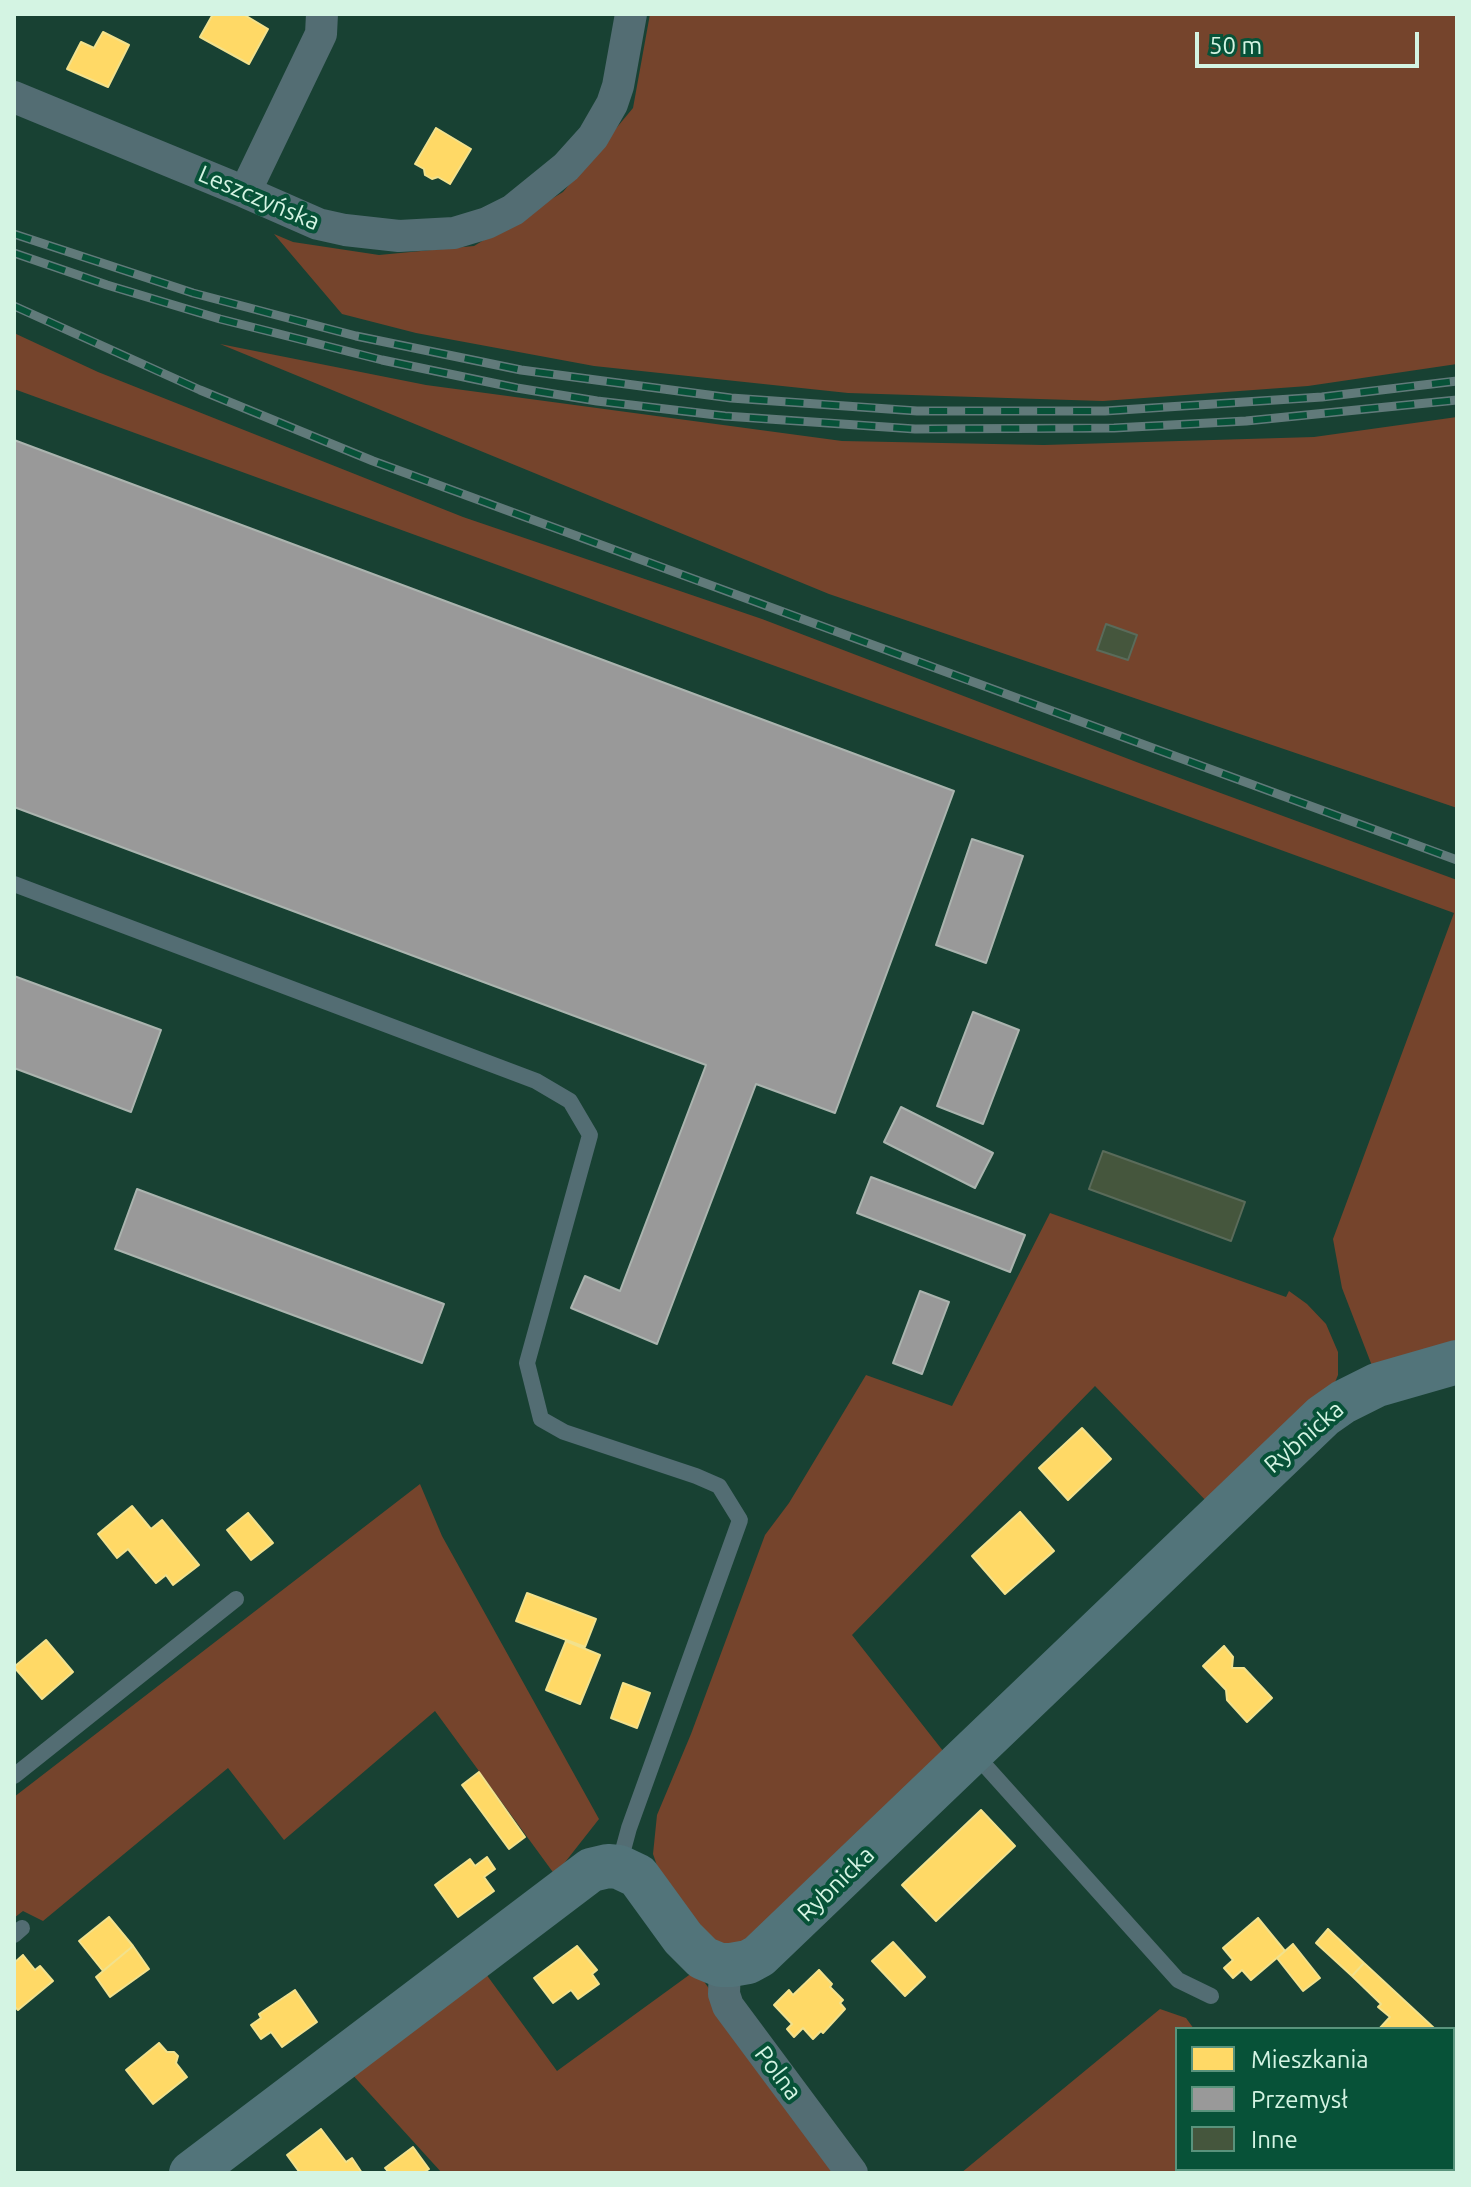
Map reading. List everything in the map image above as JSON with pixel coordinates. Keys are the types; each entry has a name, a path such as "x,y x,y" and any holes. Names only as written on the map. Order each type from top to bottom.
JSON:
{"street":[{"path":"245,192 321,34 322,14"},
{"name":"Leszczyńska","path":"14,97 318,224 377,235 454,233 499,218 526,200 566,167 604,121 618,86 631,14"},
{"name":"Rybnicka","path":"725,1965 748,1962 772,1946 1323,1416 1377,1385 1457,1362"},
{"path":"191,2173 583,1875 599,1867 619,1867 646,1883 696,1954 725,1965"},
{"name":"Polna","path":"725,1965 724,1994 728,2006 852,2173"}],"lane":[{"path":"14,884 536,1081 570,1101 590,1135 527,1363 541,1419 564,1432 719,1486 740,1520 629,1828 619,1867"},
{"path":"14,1776 236,1599"},
{"path":"972,1751 1178,1980 1211,1996"}],"shaded area":[{"path":"650,14 1457,14 1457,364 1308,386 1103,401 848,393 594,366 416,333 342,314 274,234 293,242 379,255 474,246 563,192 633,108"},
{"path":"14,333 98,372 463,517 762,619 1457,880 1457,1351 1374,1371 1342,1288 1333,1239 1454,913 14,389"},
{"path":"220,344 426,385 842,441 1044,445 1314,437 1457,417 1457,808 829,594"},
{"path":"1050,1213 1286,1297 1289,1291 1326,1324 1338,1352 1338,1375 1331,1392 1212,1507 1095,1386 852,1635 947,1756 764,1939 714,1951 664,1886 653,1854 657,1815 691,1734 765,1535 789,1503 866,1375 952,1406"},
{"path":"420,1484 442,1536 599,1819 555,1875 435,1711 284,1840 228,1768 43,1921 23,1911 14,1918 14,1797"},
{"path":"483,1970 557,2071 696,1970 838,2173 442,2173 350,2072"},
{"path":"1160,2009 1186,2018 1193,2027 1175,2027 1175,2171 1433,2173 961,2173"}],"building: Mieszkania":[{"path":"213,14 243,14 268,29 249,64 200,37"},
{"path":"103,32 129,45 108,87 67,69 81,42 94,48"},
{"path":"436,128 471,149 450,184 438,177 432,179 425,175 424,169 415,164"},
{"path":"1082,1428 1111,1459 1068,1500 1039,1468"},
{"path":"132,1506 151,1529 162,1520 199,1565 173,1585 166,1575 156,1583 128,1549 117,1558 98,1534"},
{"path":"1020,1512 1054,1551 1005,1594 972,1556"},
{"path":"248,1513 273,1543 251,1560 227,1530"},
{"path":"527,1593 596,1619 585,1647 516,1621"},
{"path":"46,1640 73,1672 42,1699 14,1667"},
{"path":"566,1641 600,1655 580,1704 546,1690"},
{"path":"1224,1646 1233,1657 1232,1668 1244,1668 1272,1698 1247,1722 1227,1700 1226,1690 1203,1666"},
{"path":"623,1683 650,1693 637,1728 611,1718"},
{"path":"479,1772 525,1837 509,1849 462,1785"},
{"path":"981,1810 1015,1846 936,1921 902,1885"},
{"path":"487,1857 495,1869 484,1877 494,1891 458,1917 435,1885 470,1859 475,1866"},
{"path":"109,1917 133,1946 103,1971 79,1941"},
{"path":"1258,1918 1285,1951 1251,1980 1242,1970 1233,1978 1224,1968 1233,1960 1223,1948"},
{"path":"1328,1929 1364,1963 1352,1976 1316,1943"},
{"path":"893,1942 925,1977 905,1996 872,1961"},
{"path":"1293,1944 1320,1978 1303,1991 1277,1958"},
{"path":"133,1946 149,1969 110,1997 96,1977"},
{"path":"577,1946 597,1970 592,1974 599,1984 578,1999 571,1990 553,2003 534,1978"},
{"path":"23,1955 35,1970 40,1966 53,1981 18,2010 14,2006 14,1963"},
{"path":"1364,1963 1433,2027 1381,2027 1390,2017 1352,1976"},
{"path":"819,1970 843,2000 840,2003 845,2009 823,2033 821,2031 813,2039 803,2028 794,2037 787,2029 792,2024 774,2005 789,1990 793,1995"},
{"path":"295,1990 317,2022 282,2047 271,2032 261,2039 251,2025 261,2018 259,2014"},
{"path":"159,2043 167,2052 178,2056 176,2063 187,2077 153,2104 126,2070"},
{"path":"321,2129 346,2162 352,2158 362,2173 300,2173 287,2155"},
{"path":"413,2147 429,2169 423,2173 389,2173 385,2168"}],"building: Przemysł":[{"path":"14,440 954,791 835,1113 756,1084 657,1344 571,1308 585,1276 620,1291 706,1065 14,807"},
{"path":"972,839 1023,856 986,963 936,945"},
{"path":"14,976 161,1030 131,1112 14,1068"},
{"path":"973,1012 1019,1030 983,1124 937,1106"},
{"path":"901,1107 993,1153 975,1188 884,1142"},
{"path":"871,1177 1025,1235 1010,1272 857,1213"},
{"path":"137,1189 444,1304 422,1363 115,1249"},
{"path":"920,1291 949,1302 922,1374 893,1363"}],"building: Inne":[{"path":"1106,624 1137,635 1128,660 1097,650"},
{"path":"1103,1151 1245,1202 1231,1241 1089,1189"}],"railway":[{"path":"14,234 193,293 356,336 521,370 731,398 917,411 1105,411 1322,397 1457,381"},
{"path":"14,253 220,319 382,360 517,388 725,416 915,429 1114,428 1246,421 1457,400"},
{"path":"14,306 200,390 373,461 1457,860"}]}
